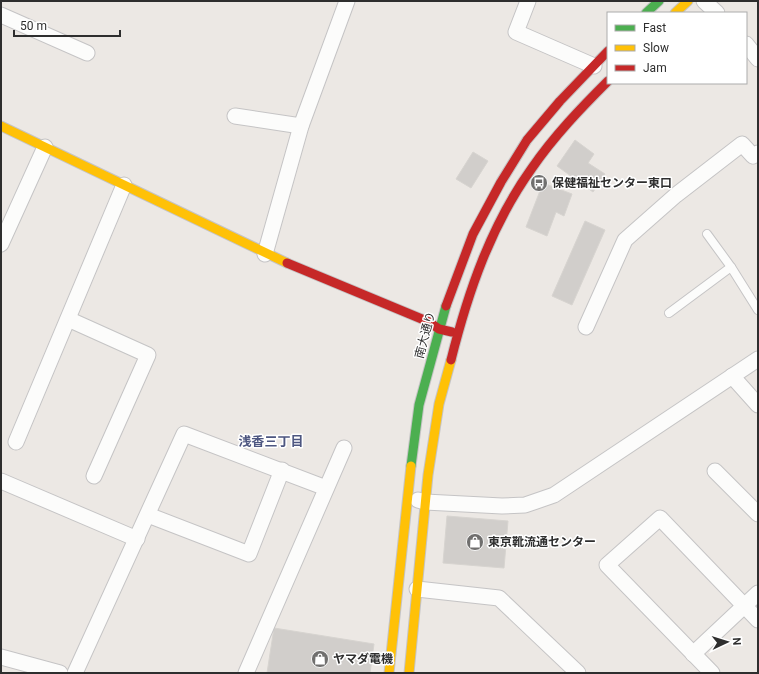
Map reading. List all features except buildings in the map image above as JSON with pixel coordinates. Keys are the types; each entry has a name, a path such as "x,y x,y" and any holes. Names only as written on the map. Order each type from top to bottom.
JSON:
{"street":[{"path":"265,254 301,126 347,1"},
{"path":"528,1 516,32 594,66"},
{"path":"647,12 659,1"},
{"path":"677,12 688,1"},
{"path":"704,1 716,12"},
{"path":"1,15 87,53"},
{"path":"747,45 758,59"},
{"name":"南大通り","path":"389,673 407,496 419,405 449,293 470,242 501,182 527,140 560,101 607,53"},
{"path":"409,673 425,502 438,408 457,334 488,244 512,199 539,159 570,120 607,82"},
{"path":"235,116 301,126"},
{"path":"1,126 265,254 429,322 439,329 457,334"},
{"path":"586,327 625,240 676,195 742,144 753,156 758,153"},
{"path":"1,244 45,147"},
{"path":"16,442 124,185"},
{"path":"68,319 148,355 94,476"},
{"path":"407,496 425,502 502,506 525,505 554,495 758,359"},
{"path":"732,376 758,405"},
{"path":"75,673 184,434 326,488"},
{"path":"246,673 344,448"},
{"path":"148,515 249,554 282,470"},
{"path":"715,471 758,514"},
{"path":"1,481 137,539"},
{"path":"712,673 607,565 660,518 758,620"},
{"path":"417,589 499,598 578,673"},
{"path":"693,654 758,593"},
{"path":"1,657 60,673"}],"lane":[{"path":"707,234 731,267 758,310"},
{"path":"669,313 731,267"}],"traffic: fast":[{"path":"647,12 659,1"},
{"path":"411,466 419,405 446,306"}],"traffic: slow":[{"path":"676,12 688,1"},
{"path":"1,126 287,263"},
{"path":"409,673 428,475 439,404 451,360"},
{"path":"389,673 411,466"}],"traffic: jam":[{"path":"446,306 473,234 501,182 527,140 560,101 607,52"},
{"path":"451,360 473,284 482,260 504,212 517,190 549,145 607,82"},
{"path":"287,263 429,322 439,329 452,332"}],"place":[{"name":"保健福祉センター東口","path":"539,183"},
{"name":"東京靴流通センター","path":"475,542"},
{"name":"ヤマダ電機","path":"320,659"}],"district":[{"name":"浅香三丁目","path":"271,441"}]}
